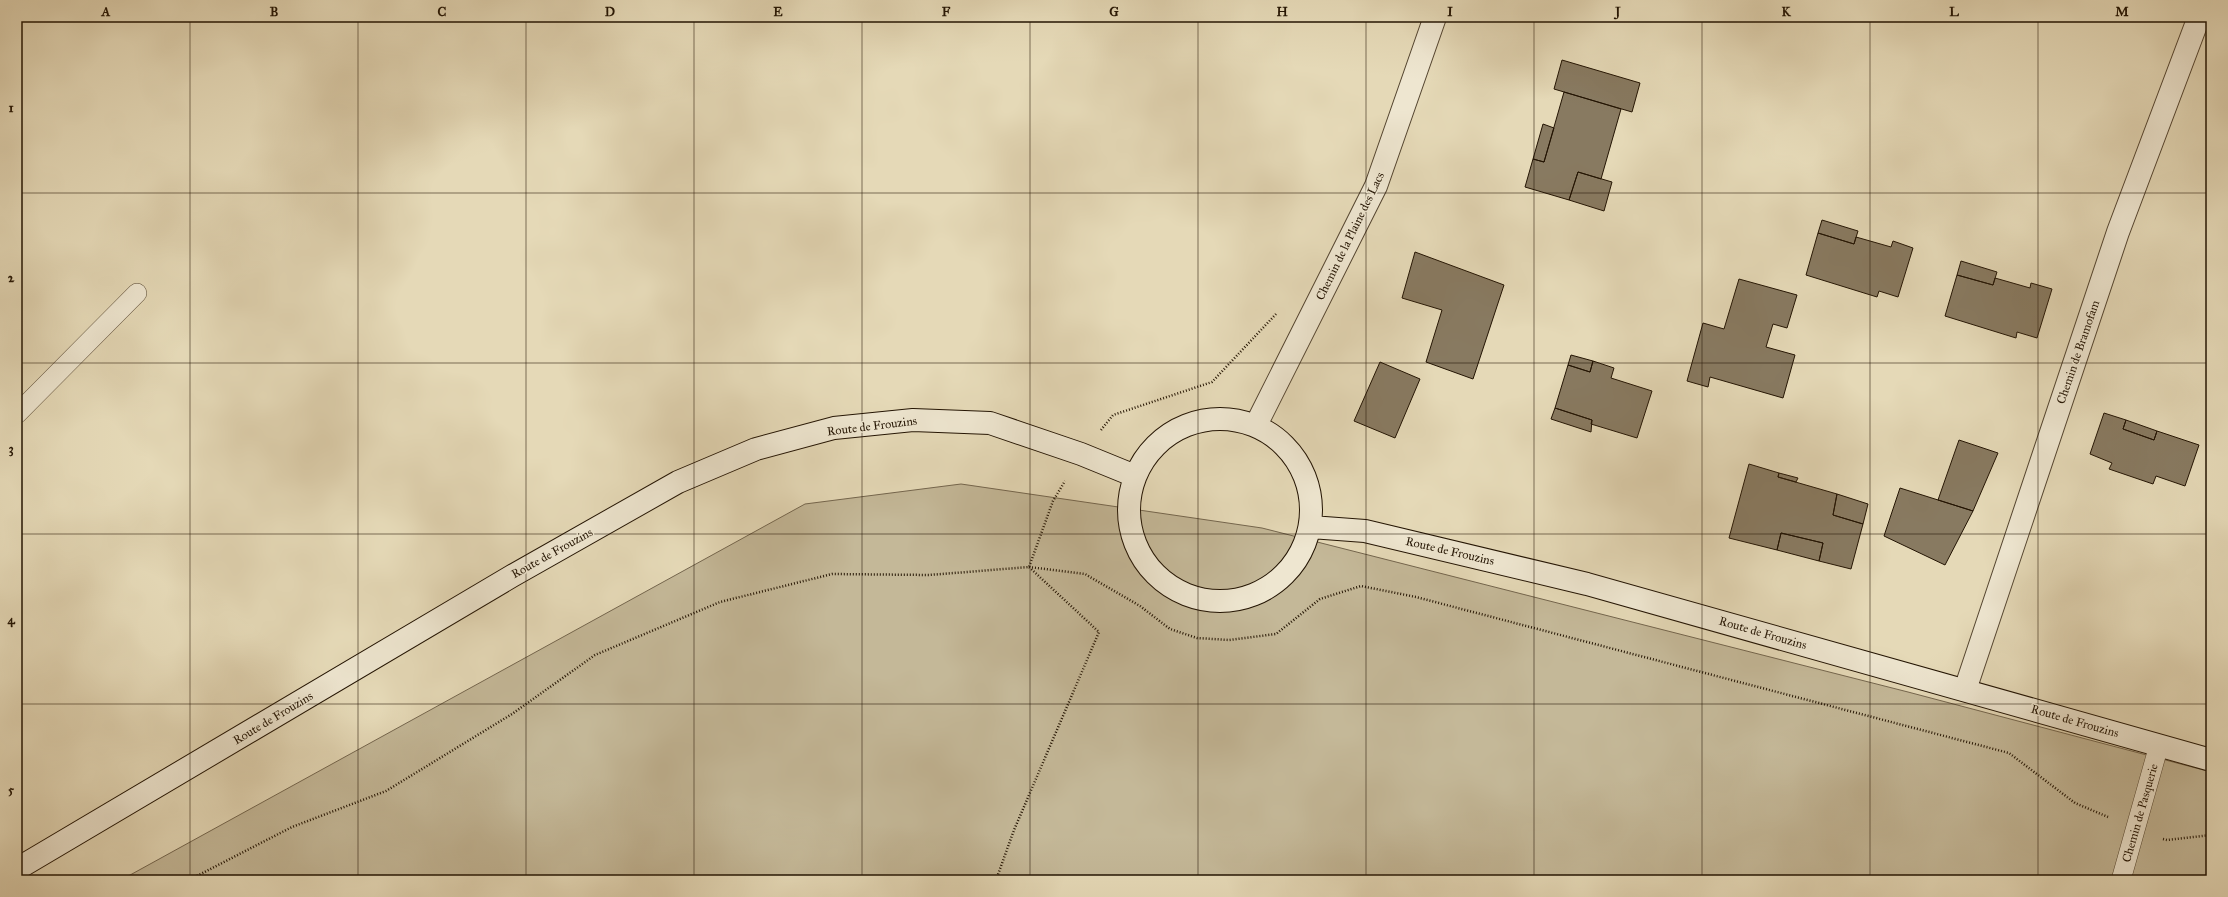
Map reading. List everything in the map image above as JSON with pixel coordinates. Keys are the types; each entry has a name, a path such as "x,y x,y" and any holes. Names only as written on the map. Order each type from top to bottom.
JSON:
{"main road":[{"name":"Chemin de la Plaine des Lacs","path":"1256,425 1376,186 1435,17"},
{"name":"Chemin de Bramofam","path":"1964,690 2118,232 2199,17"},
{"path":"1227,419 1256,425 1282,442 1301,466 1311,495 1311,527 1300,555 1281,579 1255,595 1225,602 1194,598 1167,585 1145,563 1135,543 1132,536 1128,506 1135,476 1150,451 1172,432 1199,421 1227,419"},
{"name":"Route de Frouzins","path":"17,869 512,576 678,482 756,450 834,428 913,420 990,423 1081,454 1135,476"},
{"name":"Route de Frouzins","path":"1311,527 1365,531 1587,584 2211,760"}],"lane":[{"path":"17,414 137,293"},
{"name":"Chemin de Pasquerie","path":"2121,880 2159,745"}],"path":[{"path":"1029,567 1053,501 1081,454 1112,415 1212,382 1276,313"},
{"path":"996,880 1014,830 1099,632 1029,567"},
{"path":"189,880 292,827 386,791 512,714 595,655 720,602 832,574 929,575 1029,567 1085,574 1140,606 1170,630 1197,638 1229,640 1276,634 1320,599 1361,586 1416,596 2010,752 2075,803 2110,818"},
{"path":"2160,838 2167,840 2211,835"}],"shaded area":[{"path":"961,484 1262,528 1908,692 2211,772 2211,880 121,880 805,504"}],"building":[{"path":"1562,60 1640,83 1632,112 1554,89"},
{"path":"1564,92 1621,109 1601,179 1578,172 1569,200 1525,187 1533,159 1544,162"},
{"path":"1543,124 1554,128 1544,162 1533,159"},
{"path":"1578,172 1612,182 1604,211 1569,200"},
{"path":"1822,220 1858,231 1854,244 1818,233"},
{"path":"1818,233 1854,244 1856,237 1891,247 1893,241 1913,248 1898,297 1879,291 1877,297 1806,275"},
{"path":"1415,252 1504,285 1473,379 1426,362 1442,310 1402,298"},
{"path":"1961,261 1997,272 1993,285 1957,275"},
{"path":"1957,275 1993,285 1995,278 2030,288 2031,283 2052,289 2037,338 2017,332 2016,338 1945,316"},
{"path":"1739,279 1797,295 1787,328 1773,324 1766,347 1795,355 1783,398 1710,377 1708,387 1687,381 1703,323 1724,329"},
{"path":"1571,355 1593,361 1590,372 1568,365"},
{"path":"1593,361 1614,368 1611,378 1652,391 1637,438 1591,424 1592,420 1555,408 1568,365 1590,372"},
{"path":"1380,362 1420,379 1395,438 1354,421"},
{"path":"1555,408 1592,420 1591,432 1551,419"},
{"path":"2104,413 2126,420 2123,429 2154,440 2157,431 2199,445 2185,486 2156,476 2153,484 2109,469 2112,463 2090,454"},
{"path":"2126,420 2157,431 2154,440 2123,429"},
{"path":"1959,440 1998,453 1973,511 1938,500"},
{"path":"1749,464 1779,473 1778,477 1837,494 1833,515 1863,524 1851,569 1819,561 1823,543 1781,533 1777,550 1729,538"},
{"path":"1779,473 1798,478 1796,482 1778,477"},
{"path":"1900,488 1973,511 1945,565 1884,536"},
{"path":"1837,494 1868,504 1863,524 1833,515"},
{"path":"1781,533 1823,543 1819,561 1777,550"}]}
